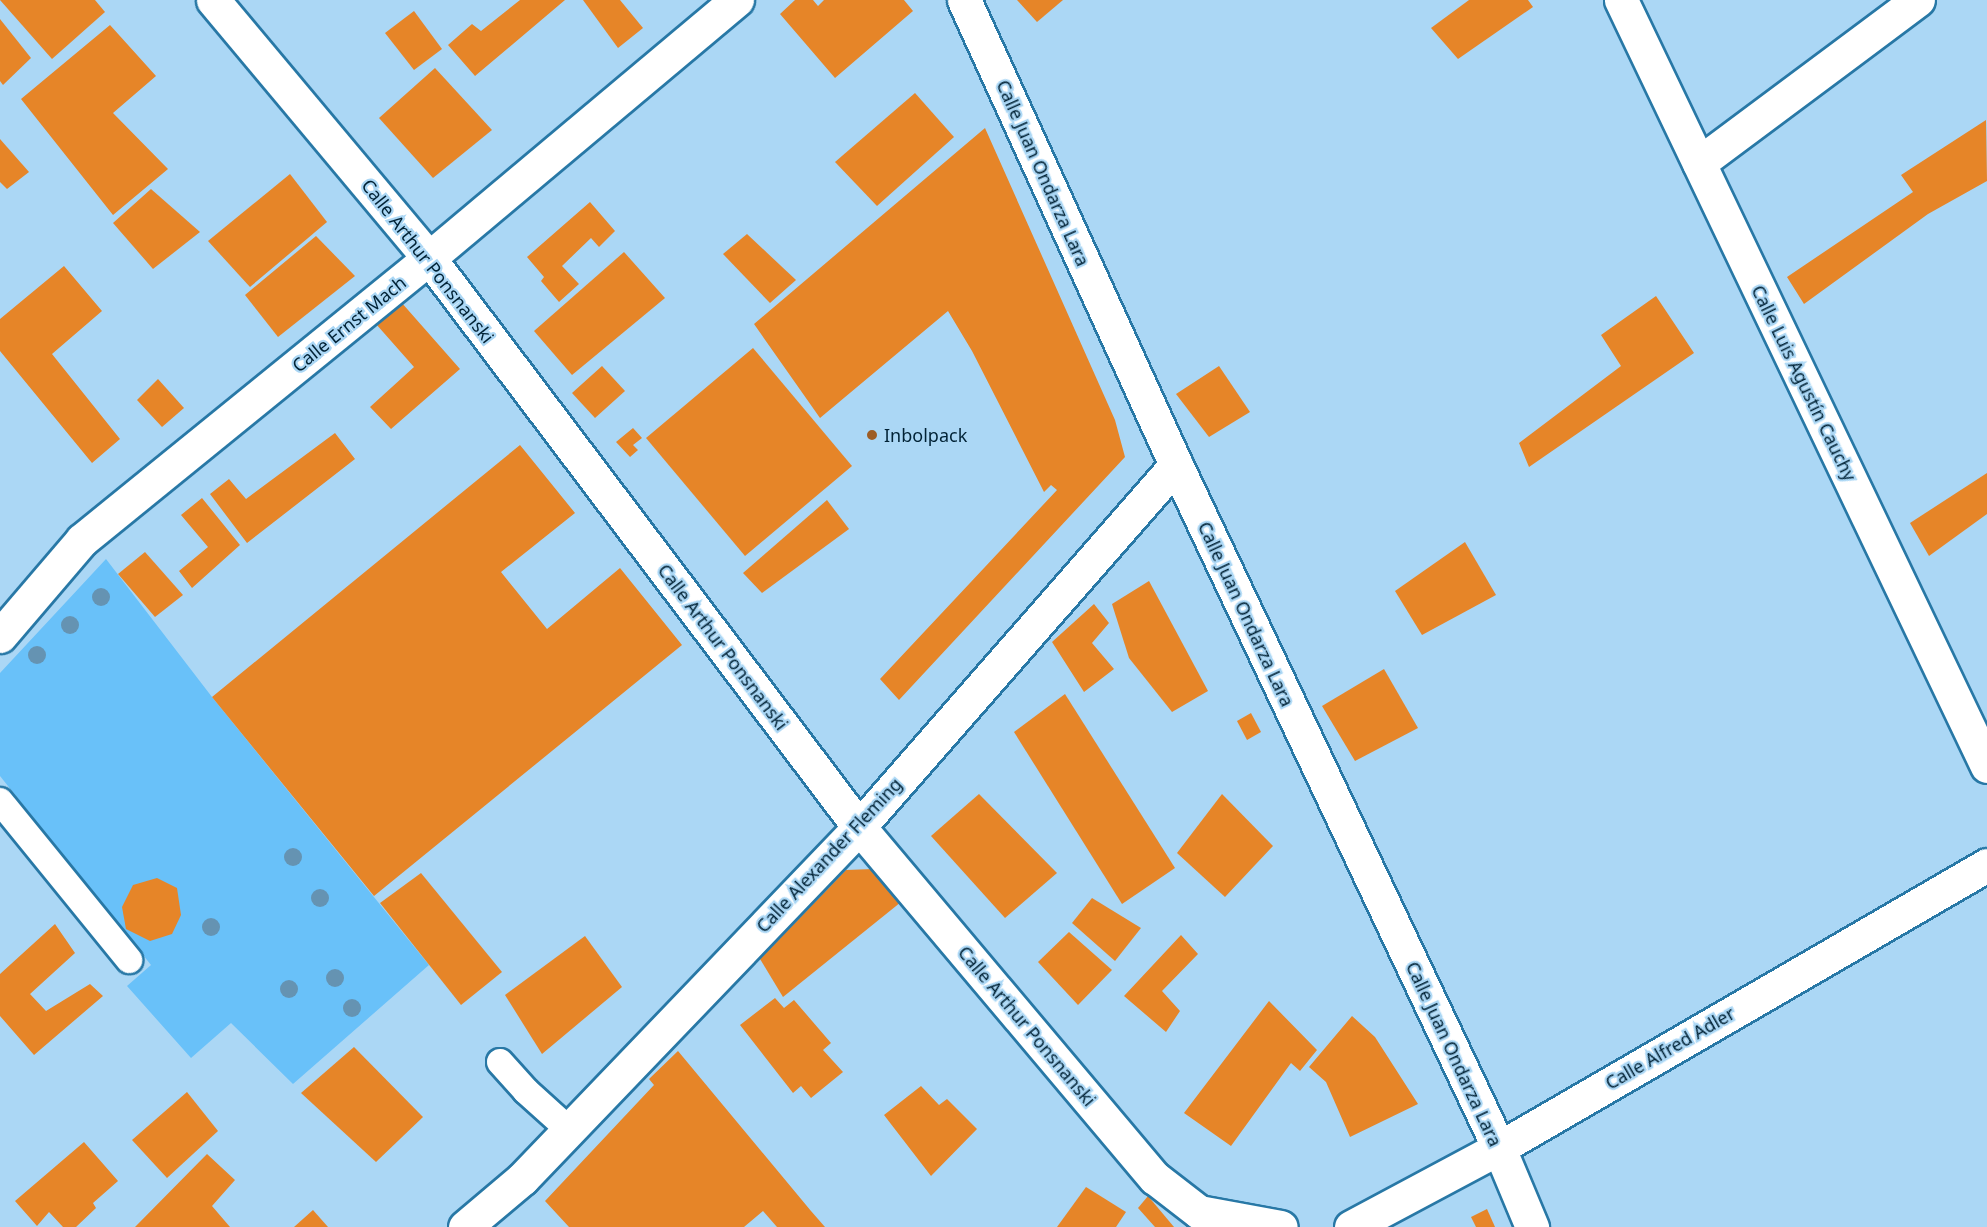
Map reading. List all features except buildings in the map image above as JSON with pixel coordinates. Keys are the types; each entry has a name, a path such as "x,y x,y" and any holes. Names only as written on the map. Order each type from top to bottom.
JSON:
{"street":[{"name":"Calle Arthur Ponsnanski","path":"213,0 429,258 859,827 1155,1178 1199,1212 1281,1227"},
{"name":"Calle Ernst Mach","path":"0,636 82,540 429,258 737,0"},
{"name":"Calle Juan Ondarza Lara","path":"964,0 1176,465 1499,1148 1532,1227"},
{"name":"Calle Luis Agustín Cauchy","path":"1621,0 1987,766"},
{"path":"1699,163 1918,0"},
{"name":"Calle Alexander Fleming","path":"465,1227 522,1179 859,827 1176,465"},
{"name":"Calle Alfred Adler","path":"1352,1227 1499,1148 1987,865"}],"lane":[{"path":"0,801 129,960"},
{"path":"500,1062 526,1091 568,1129"}],"shaded area":[{"path":"106,559 212,697 429,965 293,1084 231,1023 191,1058 127,986 151,965 0,776 0,673"}],"place":[{"name":"Inbolpack","path":"872,435"}]}
